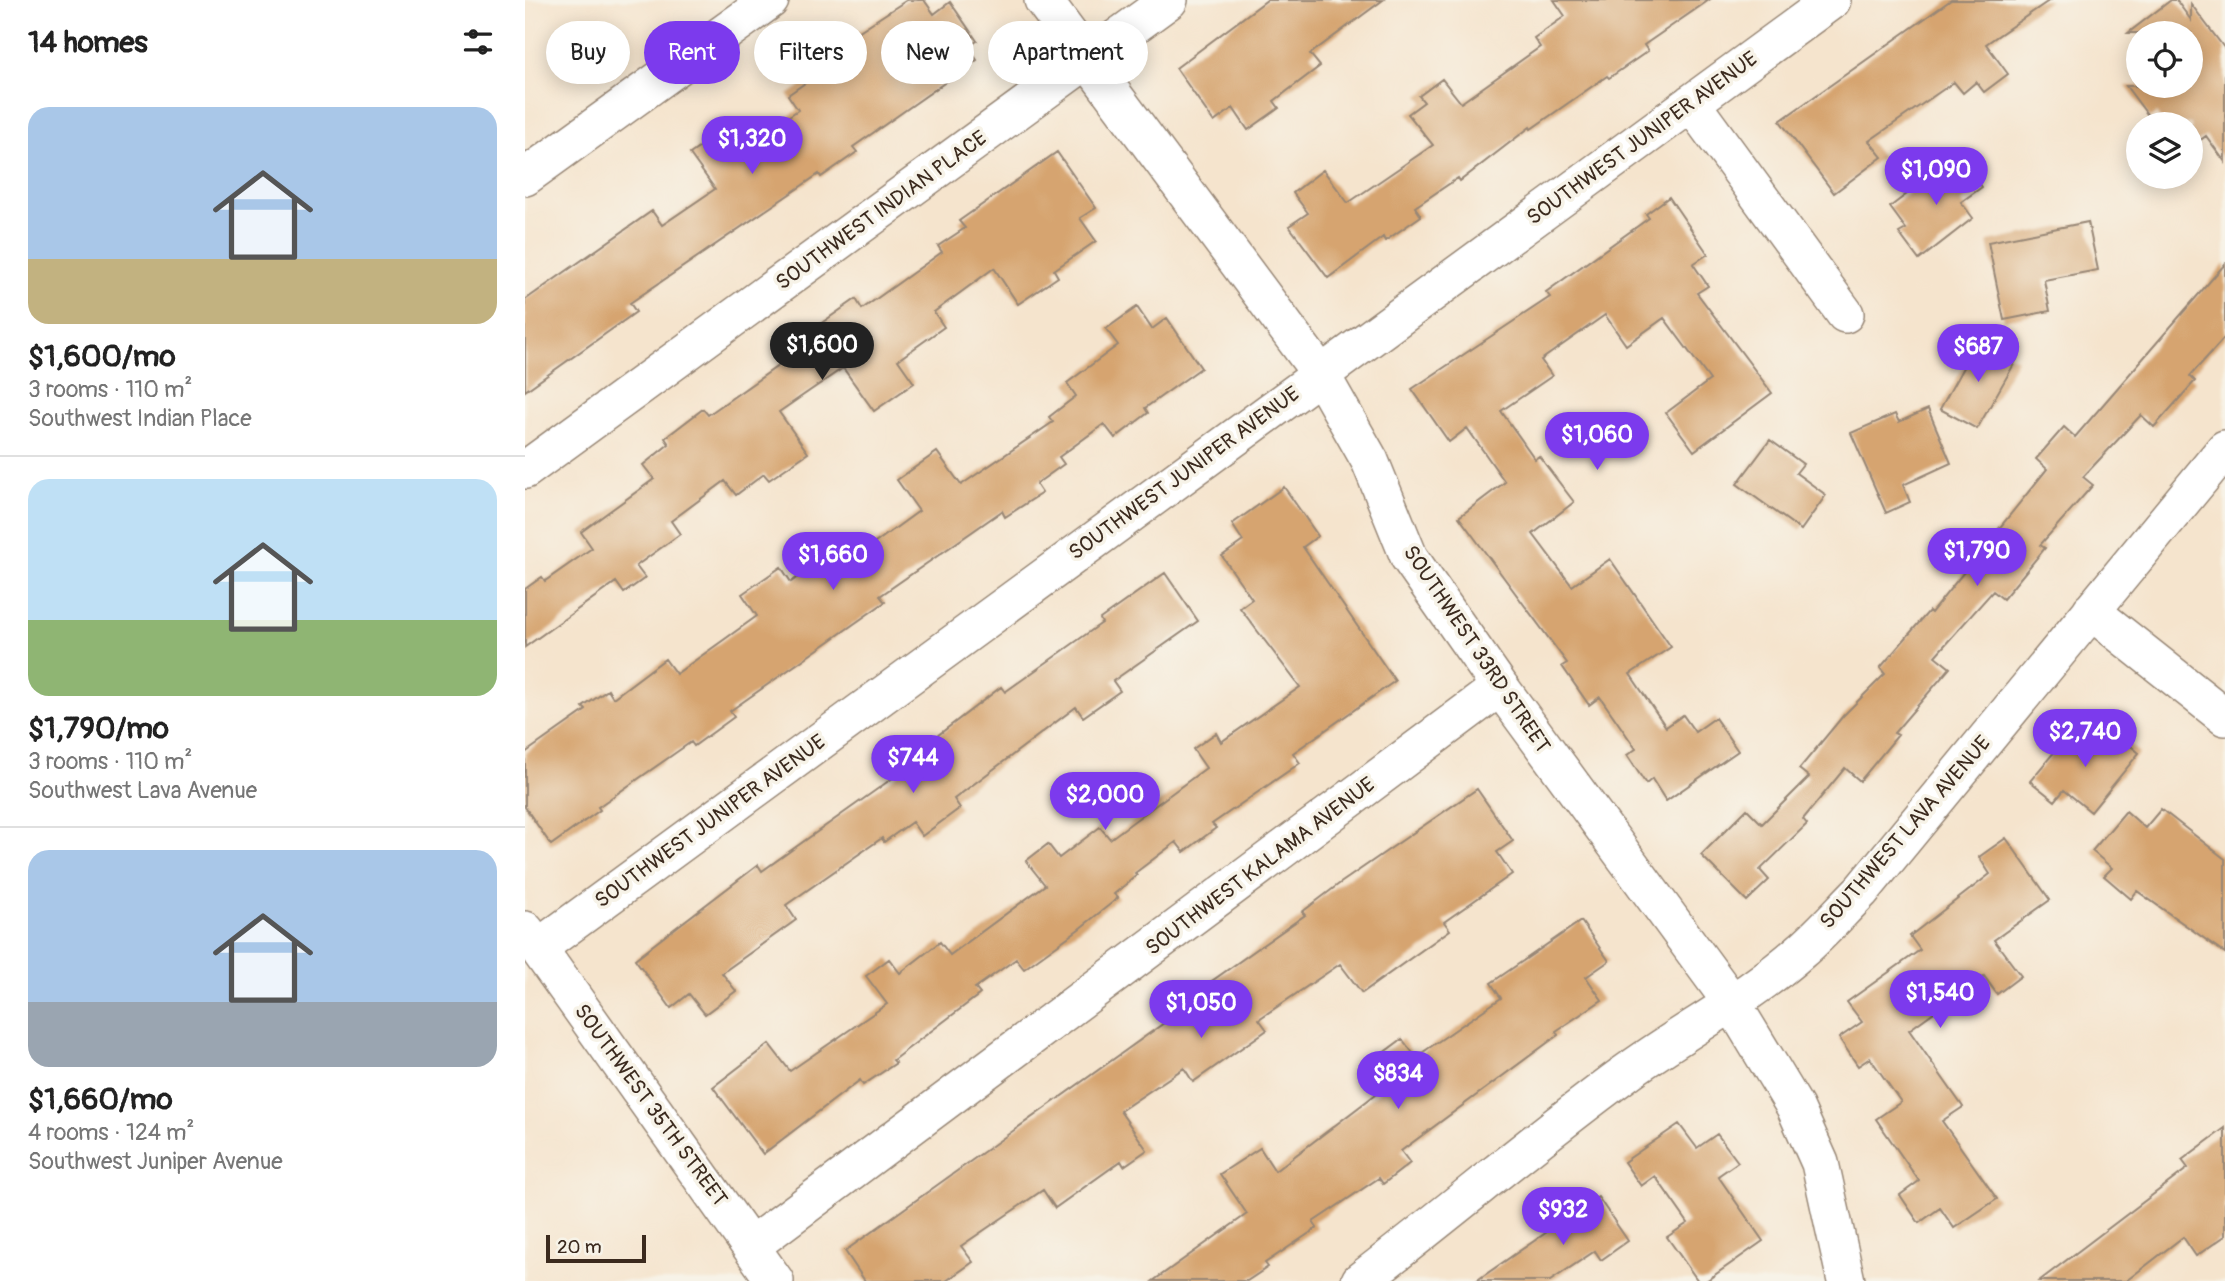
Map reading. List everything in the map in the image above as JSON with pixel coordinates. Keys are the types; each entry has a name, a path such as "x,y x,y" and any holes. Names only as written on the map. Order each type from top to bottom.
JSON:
{"street":[{"path":"525,177 770,0"},
{"name":"SOUTHWEST 33RD STREET","path":"1043,0 1058,21"},
{"name":"SOUTHWEST INDIAN PLACE","path":"1140,21 1169,0"},
{"name":"SOUTHWEST JUNIPER AVENUE","path":"531,939 1320,373 1832,0"},
{"name":"SOUTHWEST INDIAN PLACE","path":"525,470 1053,84"},
{"name":"SOUTHWEST 33RD STREET","path":"1104,84 1320,373 1370,461 1409,557 1500,687 1731,1003 1795,1107 1821,1163 1846,1281"},
{"path":"1691,103 1845,314"},
{"name":"SOUTHWEST LAVA AVENUE","path":"1360,1281 1441,1220 1545,1132 1801,952 1861,891 2225,449"},
{"path":"2091,611 2225,717"},
{"name":"SOUTHWEST KALAMA AVENUE","path":"751,1245 1500,687"},
{"name":"SOUTHWEST 35TH STREET","path":"531,939 775,1281"}],"building":[{"path":"907,0 924,0 934,14 950,2 963,21 881,21 881,84 943,84 853,147 857,152 821,177 819,174 630,303 636,312 525,391 525,300 652,211 662,225 715,189 690,154 729,127 743,147 798,110 788,95 804,84 867,84 867,26"},
{"path":"1267,0 1383,0 1310,54 1320,66 1274,101 1279,108 1248,130 1233,108 1214,122 1176,68"},
{"path":"1554,0 1709,0 1644,45 1648,51 1531,129 1530,127 1460,181 1458,178 1415,207 1421,216 1385,241 1383,237 1328,278 1289,226 1308,213 1293,193 1323,170 1348,203 1433,145 1408,114 1424,102 1419,96 1442,79 1461,103 1540,47 1534,38 1565,16"},
{"path":"1951,0 2050,0 1986,44 2008,74 1984,92 1976,82 1963,93 1954,82 1869,141 1882,157 1834,193 1780,121"},
{"path":"2171,0 2176,0 2191,20 2191,4 2225,49 2225,162 2206,136 2203,138 2203,112 2146,112 2135,98 2203,98 2203,21 2144,21"},
{"path":"1057,152 1096,208 1080,218 1096,241 1054,270 1058,277 1018,304 994,268 934,312 944,327 898,360 914,383 874,411 843,368 779,412 808,453 769,480 764,474 736,495 725,481 671,521 680,534 636,566 645,578 624,593 616,582 525,647 525,589 542,577 545,581 592,548 581,532 654,479 643,465 669,444 665,438 703,409 708,415 819,337 813,329 856,299 862,309 942,252 938,246 965,228 959,221"},
{"path":"1958,155 1982,187 1961,202 1973,218 1919,260 1899,233 1906,229 1890,207"},
{"path":"1669,197 1708,254 1693,264 1708,286 1697,293 1772,393 1694,451 1666,413 1710,380 1664,318 1626,345 1605,315 1541,360 1552,376 1501,411 1535,459 1539,456 1574,502 1533,534 1572,586 1610,559 1671,647 1630,674 1666,727 1683,715 1695,732 1715,718 1738,751 1666,801 1652,779 1646,784 1627,755 1636,749 1600,697 1589,705 1562,666 1567,663 1459,517 1505,482 1467,428 1449,442 1412,389 1550,297 1546,292 1649,218 1646,214"},
{"path":"2088,222 2098,270 2044,280 2050,311 2004,320 1988,242"},
{"path":"2225,264 2225,337 2190,376 2195,381 2154,427 2141,415 2083,477 2093,485 2040,545 2045,548 2003,599 1993,591 1935,656 1950,668 1894,733 1898,735 1860,781 1845,768 1803,819 1807,824 1760,870 1769,880 1747,901 1701,855 1747,809 1762,824 1809,777 1799,769 1843,716 1885,674 1880,668 1929,611 1931,613 2047,469 2036,459 2064,427 2075,437"},
{"path":"1137,307 1152,329 1167,318 1201,368 1145,408 1148,413 1115,438 1104,424 1059,457 1064,464 1036,484 1042,493 1005,517 1002,511 880,596 885,602 730,711 734,717 694,746 691,742 598,807 600,810 551,845 525,807 525,753 586,710 583,707 608,690 613,698 665,659 676,674 757,616 742,594 781,567 791,582 847,542 857,556 919,511 897,480 937,452 961,485 1053,422 1049,417 1076,396 1067,383 1118,345 1106,329"},
{"path":"1977,342 1987,342 2017,359 1977,429 1940,409"},
{"path":"1928,409 1951,463 1903,485 1910,502 1886,513 1851,433 1895,414 1899,422"},
{"path":"1770,440 1803,464 1796,473 1826,495 1801,530 1737,484"},
{"path":"1284,487 1318,536 1303,547 1395,681 1293,753 1300,763 1212,824 1216,828 1184,852 1176,842 1135,873 1137,875 1114,894 1118,898 1079,929 1024,969 1016,959 975,988 980,994 893,1060 896,1063 863,1085 860,1080 763,1154 713,1087 769,1044 790,1071 887,1004 866,976 889,959 900,973 940,942 950,955 1045,885 1026,861 1048,844 1059,858 1100,827 1110,839 1206,768 1193,749 1216,733 1221,742 1300,687 1240,608 1252,599 1222,556 1243,541 1232,524"},
{"path":"1165,573 1198,621 1113,681 1120,691 1083,717 1076,707 954,799 960,808 922,836 912,822 884,842 882,838 786,905 796,920 722,973 736,991 705,1014 689,994 671,1008 635,959 758,865 762,871 883,785 942,742 937,736 1001,687 1005,692 1102,623 1100,619"},
{"path":"2072,731 2096,751 2113,731 2139,753 2091,812 2064,790 2055,801 2030,781"},
{"path":"1477,789 1513,841 1497,852 1512,874 1444,922 1450,930 1362,993 1340,964 1259,1019 1267,1030 1193,1082 1184,1068 1120,1111 1147,1150 1124,1166 1121,1161 1055,1208 1043,1190 961,1246 973,1262 946,1281 865,1281 845,1251 1206,993 1202,988 1305,915 1302,912 1339,884"},
{"path":"2161,809 2225,859 2225,953 2137,891 2131,899 2104,876 2112,868 2092,851 2126,811 2145,828"},
{"path":"2006,838 2050,900 1994,940 2021,976 1997,994 1984,976 1909,1030 1963,1107 1942,1121 1997,1199 1954,1228 1940,1208 1919,1223 1900,1195 1919,1181 1876,1119 1901,1102 1870,1058 1858,1066 1839,1038 1862,1022 1847,1002 1920,950 1910,936 1990,874 1979,857"},
{"path":"1581,921 1609,961 1586,977 1602,1000 1556,1031 1558,1035 1401,1151 1410,1163 1383,1184 1379,1178 1313,1222 1317,1228 1265,1263 1268,1267 1247,1281 1153,1281 1247,1214 1220,1174 1260,1148 1275,1171 1380,1091 1363,1068 1402,1039 1416,1057 1501,998 1491,983"},
{"path":"1679,1124 1697,1148 1717,1134 1738,1162 1718,1176 1763,1241 1706,1281 1698,1281 1667,1237 1688,1223 1655,1176 1641,1186 1624,1162"},
{"path":"2225,1128 2225,1236 2196,1256 2183,1237 2126,1281 2039,1281 2188,1168 2182,1160"},
{"path":"1598,1197 1628,1241 1601,1260 1595,1251 1550,1281 1476,1281"}]}
